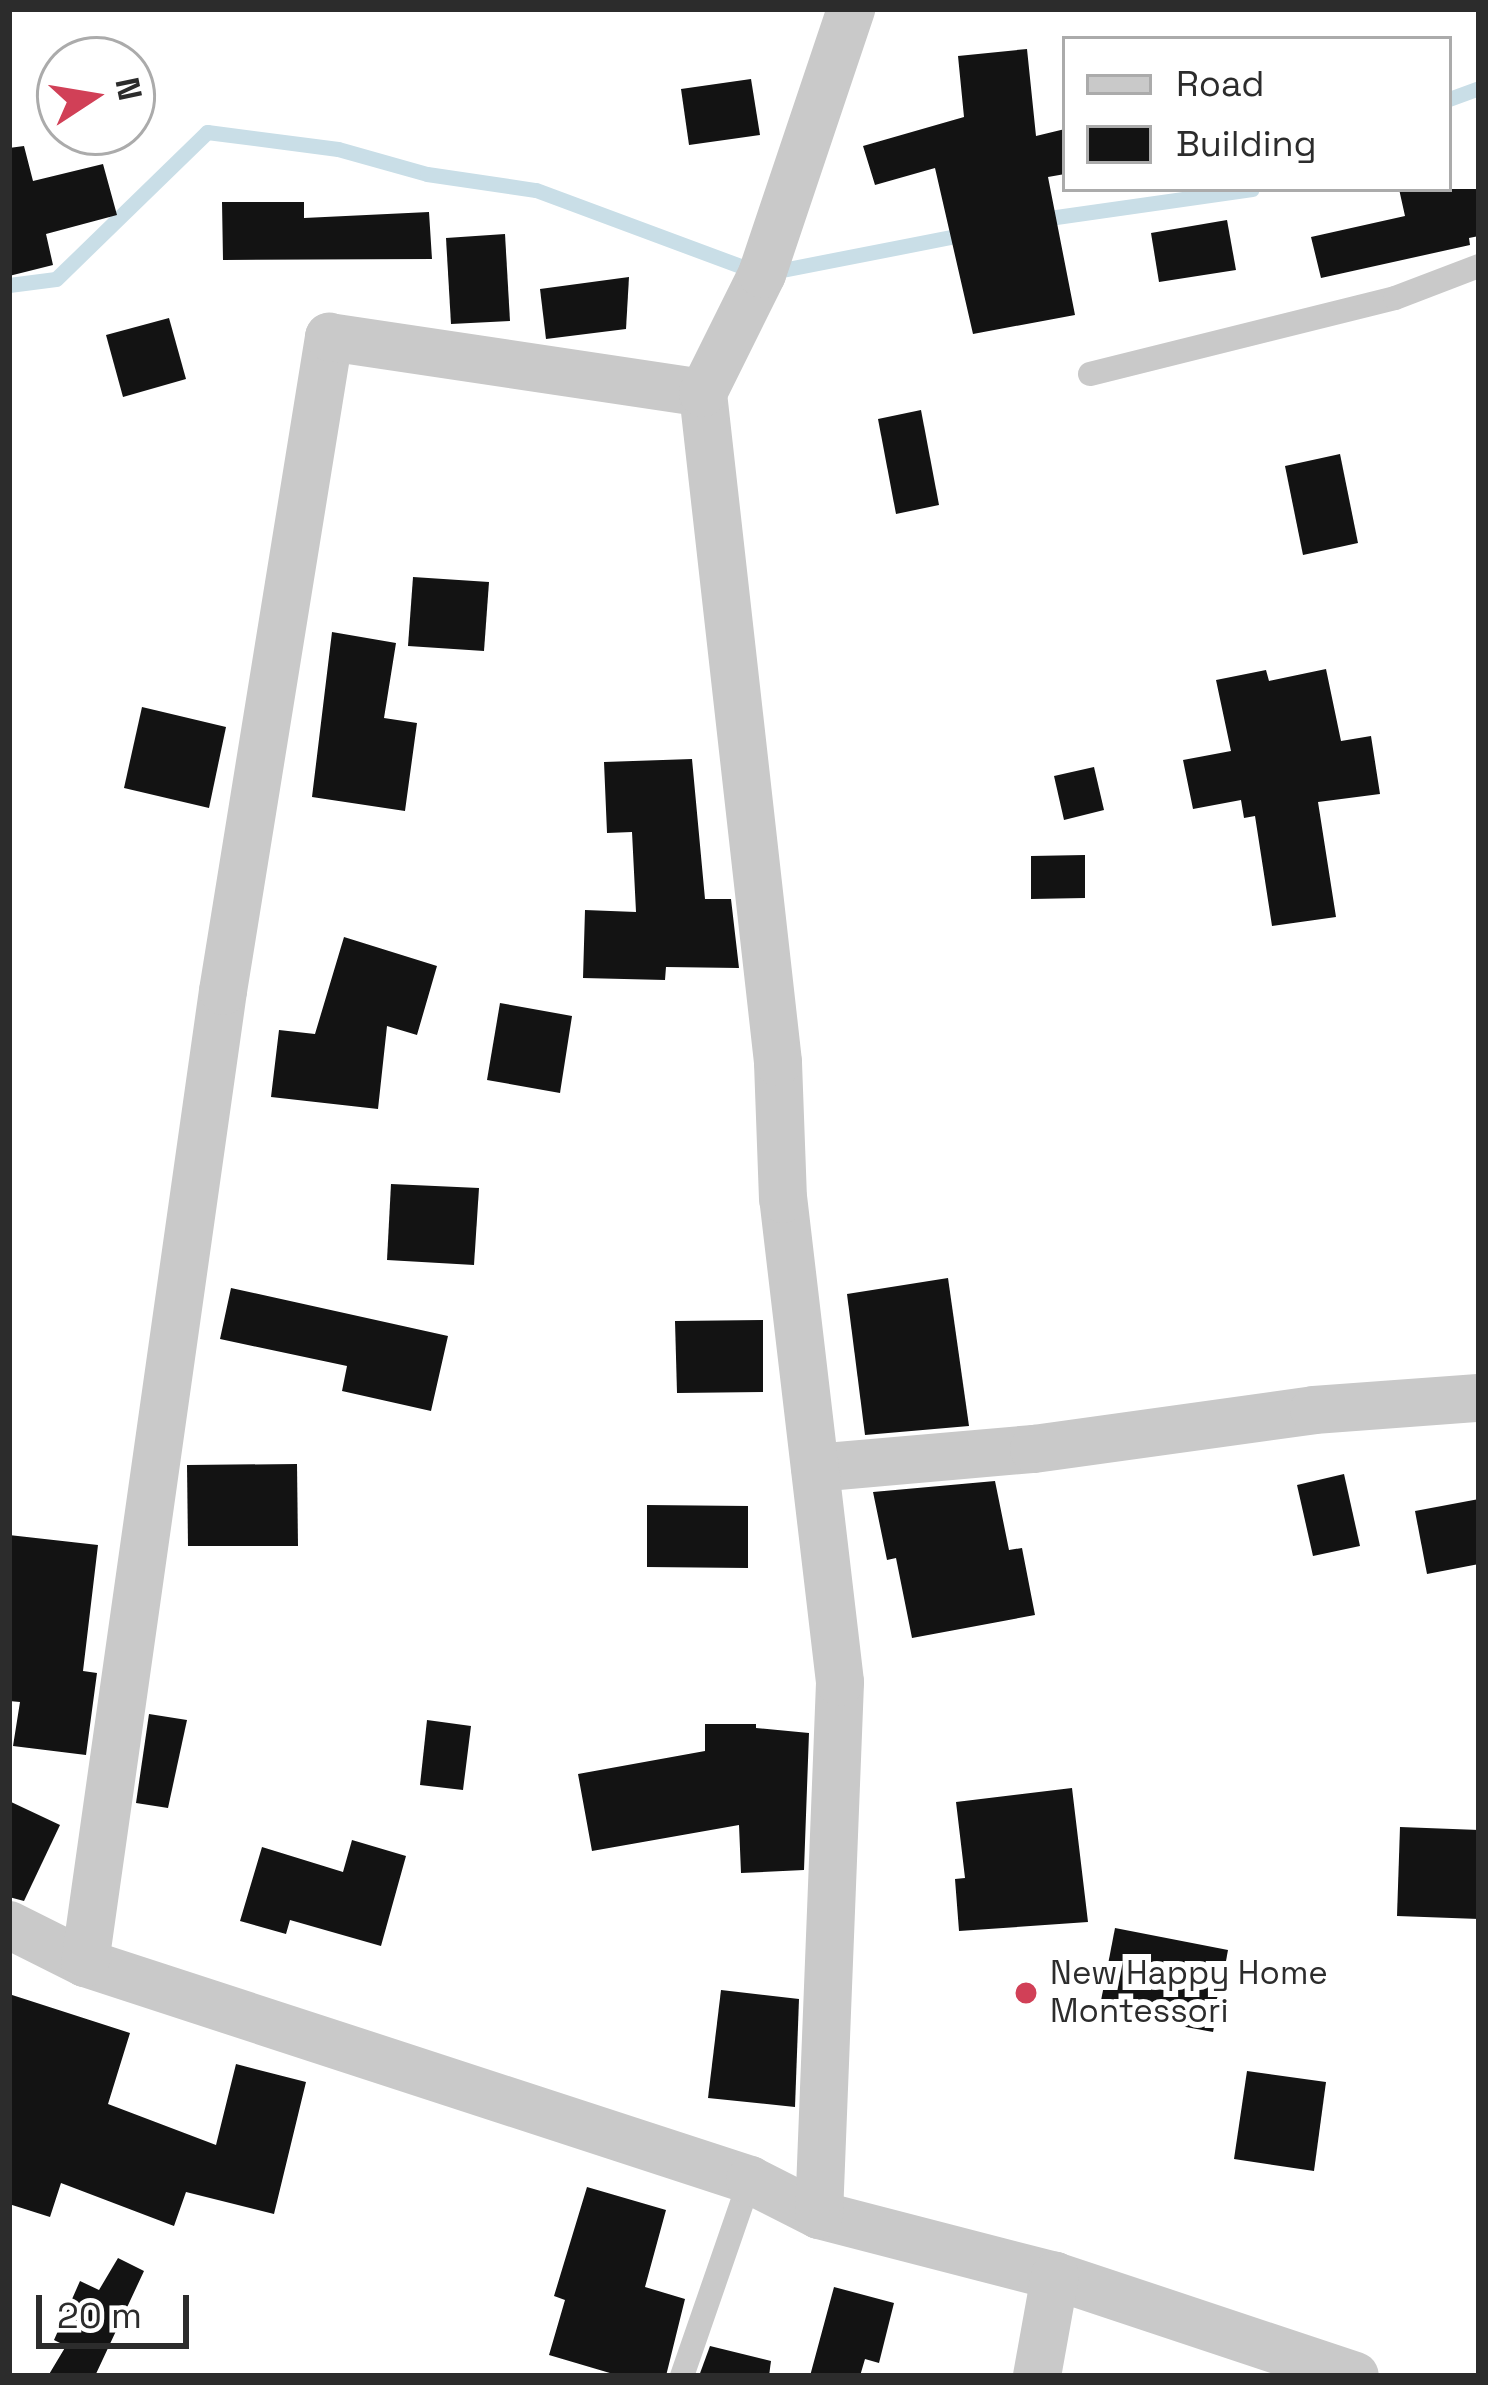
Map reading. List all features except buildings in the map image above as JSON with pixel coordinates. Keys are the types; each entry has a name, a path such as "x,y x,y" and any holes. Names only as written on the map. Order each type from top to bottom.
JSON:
{"street":[{"path":"818,2215 840,1682 783,1199 778,1062 703,393 762,274 851,9"},
{"path":"85,1963 224,991 329,337 703,393"},
{"path":"815,1468 1034,1448 1314,1410 1479,1398"},
{"path":"9,1925 85,1963 750,2180 818,2215 1055,2276 1355,2376"},
{"path":"1037,2376 1055,2276"}],"lane":[{"path":"1090,374 1395,298 1479,266"},
{"path":"682,2376 750,2180"}],"waterway":[{"path":"1452,98 1479,88"},
{"path":"9,285 56,279 207,132 338,149 427,174 536,190 762,274 971,233"},
{"path":"1035,220 1231,192"}],"place":[{"name":"New Happy Home Montessori","path":"1026,1993"}]}
